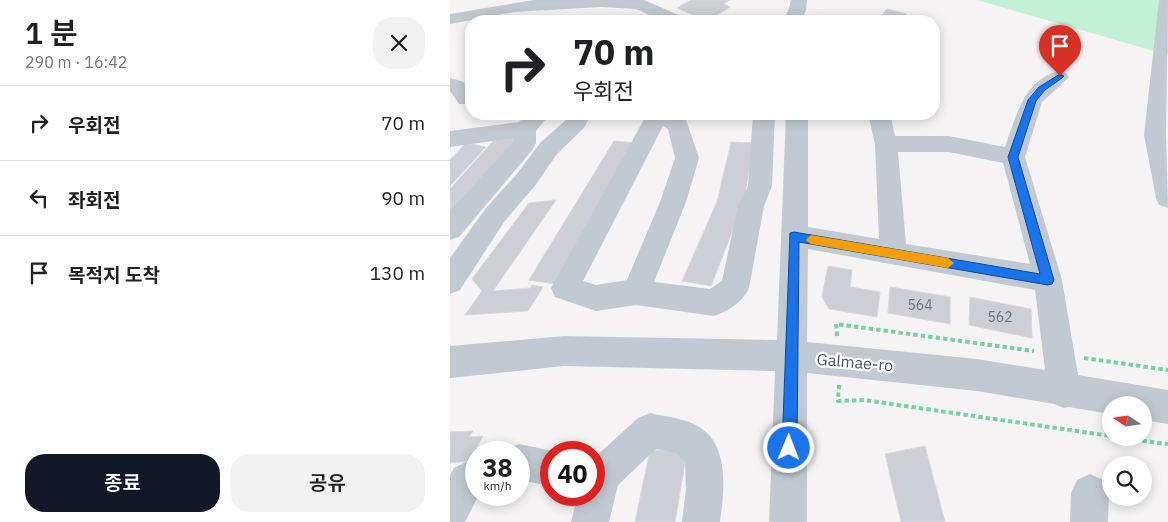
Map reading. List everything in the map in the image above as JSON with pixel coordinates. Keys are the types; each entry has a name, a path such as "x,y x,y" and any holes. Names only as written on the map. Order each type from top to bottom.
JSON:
{"street":[{"path":"794,15 799,0"},
{"path":"1167,0 1155,135 1168,198"},
{"path":"466,15 529,3 623,2 640,4 651,15"},
{"path":"450,19 465,15"},
{"path":"1060,76 1042,88 1032,100 1013,157 1048,280 1064,392"},
{"path":"450,281 495,215 525,181 549,148 577,120"},
{"path":"666,120 565,288 596,298 636,292 714,304 735,288 751,206 760,186 764,120"},
{"path":"636,292 673,202 686,158 678,125 674,120"},
{"path":"788,522 797,120"},
{"path":"880,120 886,144 893,254"},
{"path":"450,139 532,121"},
{"path":"450,229 524,143 532,121"},
{"path":"886,144 949,144 1013,157"},
{"path":"794,236 1048,280"},
{"name":"Galmae-ro","path":"450,362 564,351 791,356 875,363 977,375 1064,392 1168,407"},
{"path":"605,469 650,430 689,440 700,454 706,480 701,522"},
{"path":"450,511 465,485"},
{"path":"590,522 593,506"}],"path":[{"path":"1152,442 1168,444"}],"green space":[{"path":"977,0 1168,0 1168,55"}],"building":[{"path":"691,0 730,0 723,4 730,7 717,15 693,15 677,8"},
{"path":"887,9 907,14 906,15 882,15"},
{"path":"514,137 517,145 450,213 450,189 495,139"},
{"path":"614,141 636,143 555,284 529,280"},
{"path":"731,142 754,143 743,204 711,286 682,281 717,202"},
{"path":"466,143 486,147 450,186 450,160"},
{"path":"556,200 493,291 530,288 532,285 543,287 528,311 465,315 482,291 472,279 529,203"},
{"path":"828,266 852,270 850,287 880,292 877,317 829,309 822,297"},
{"path":"890,287 950,297 950,324 888,313"},
{"path":"970,297 1031,309 1032,338 969,325"},
{"path":"473,431 469,437 483,436 480,441 465,441 465,461 450,463 450,432"},
{"path":"925,446 945,522 901,522 885,454"},
{"path":"650,450 687,451 675,522 635,522"}],"slow traffic":[{"path":"811,240 948,263"}],"route":[{"path":"789,448 794,236 1048,280 1013,157 1032,100 1042,88 1060,76"}]}
